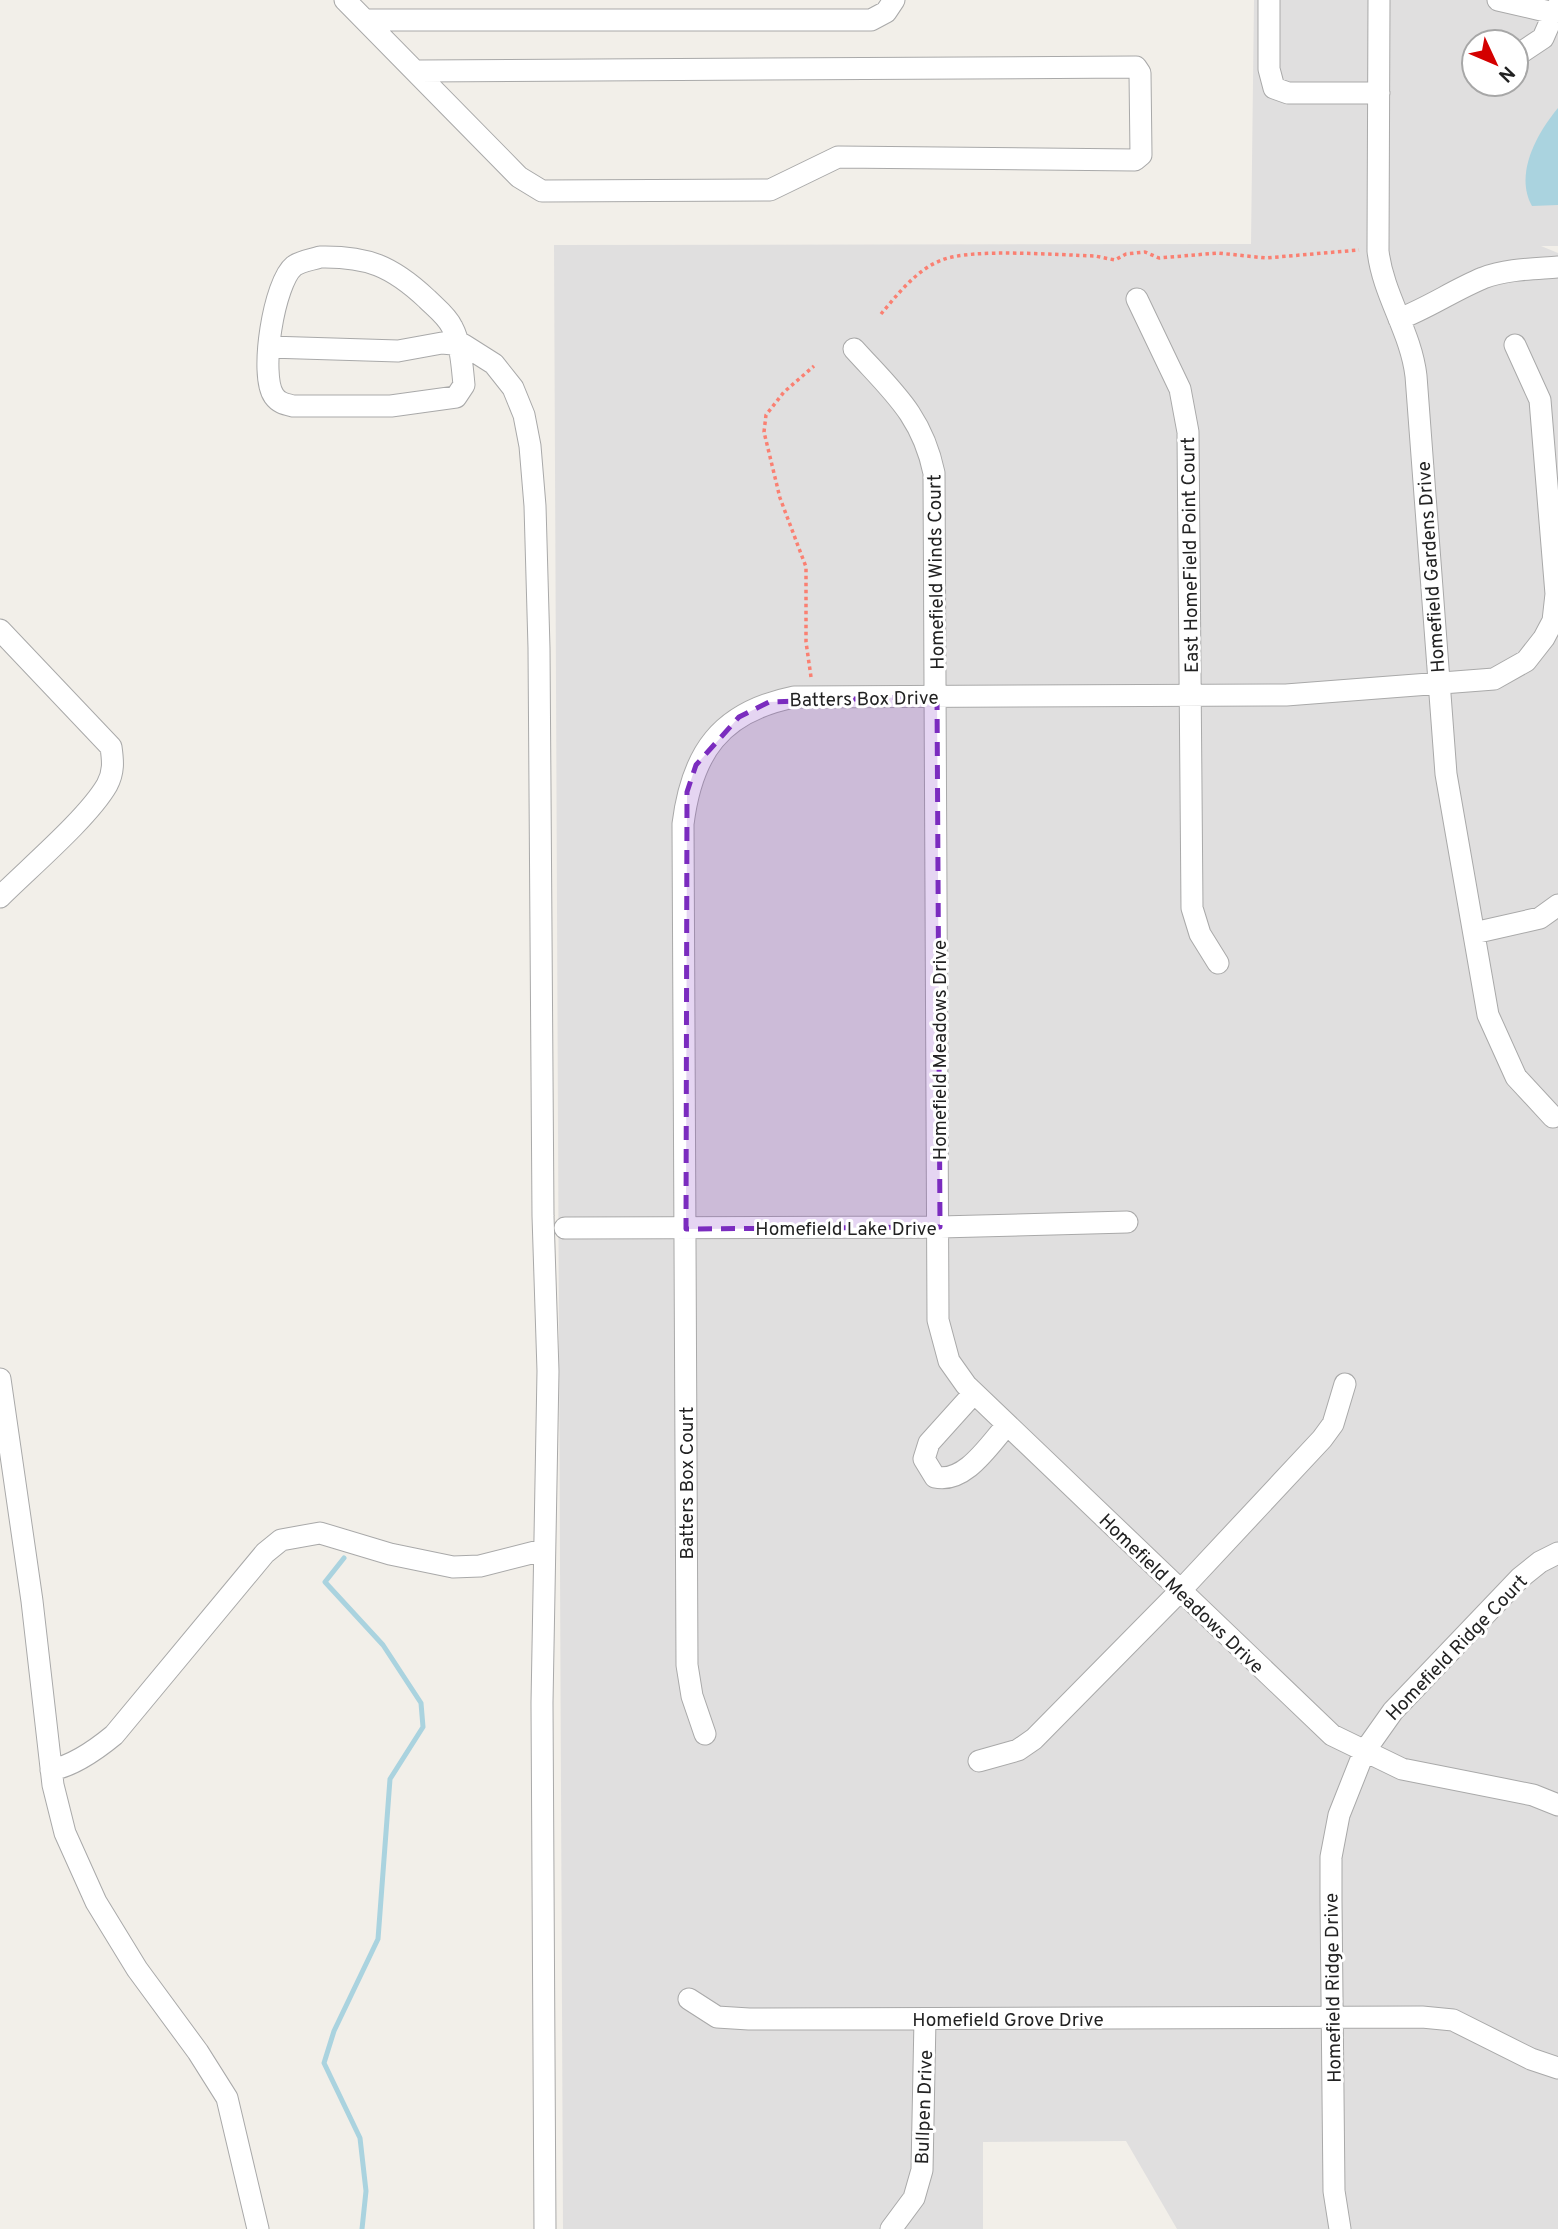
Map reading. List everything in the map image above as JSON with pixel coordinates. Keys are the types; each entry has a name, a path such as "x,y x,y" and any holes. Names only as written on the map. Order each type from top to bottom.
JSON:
{"street":[{"path":"345,0 418,71 519,177 542,191 770,190 838,157 1135,160 1141,155 1140,72 1136,67 418,71"},
{"path":"366,20 871,20 886,12 894,0"},
{"path":"1269,0 1269,69 1274,88 1288,93 1379,93"},
{"name":"Homefield Gardens Drive","path":"1379,0 1378,251 1380,271 1413,352 1446,774 1488,1015 1516,1077 1553,1117"},
{"path":"1498,0 1556,10 1543,38 1530,46"},
{"path":"320,257 350,257 384,266 407,280 451,324 458,345 464,385 456,397 391,406 293,406 280,402 272,394 268,382 279,287 288,273 301,262 320,257"},
{"path":"1399,319 1429,307 1483,278 1519,269 1558,267"},
{"name":"East HomeField Point Court","path":"1137,299 1180,389 1188,432 1192,908 1200,933 1218,963"},
{"path":"270,347 398,351 442,343 458,345 494,364 513,388 524,415 535,506 548,1371 547,1507 543,1550 545,2229"},
{"name":"Batters Box Drive","path":"686,1229 683,824 687,792 696,765 715,737 739,717 769,702 813,697 1286,695 1438,685 1494,679 1510,672 1526,661 1553,621 1556,594 1543,418 1540,400 1515,345"},
{"name":"Homefield Winds Court","path":"855,349 915,418 929,447 937,513 937,696"},
{"path":"0,630 111,747 114,766 107,785 88,808 0,897"},
{"name":"Homefield Meadows Drive","path":"937,696 940,1227 938,1320 949,1361 974,1393 1332,1735 1364,1752 1424,1776 1533,1795 1558,1805"},
{"path":"1474,933 1540,918 1558,905"},
{"name":"Homefield Lake Drive","path":"565,1228 940,1227 1126,1222"},
{"name":"Batters Box Court","path":"686,1229 687,1665 692,1696 705,1734"},
{"path":"0,1379 10,1516 51,1770 65,1833 96,1902 137,1969 198,2052 227,2098 258,2229"},
{"path":"979,1761 1018,1750 1034,1739 1180,1591 1334,1424 1345,1384"},
{"path":"974,1393 929,1443 923,1459 935,1477 947,1480 961,1473 1007,1425"},
{"path":"51,1770 61,1768 96,1749 114,1735 265,1553 281,1541 320,1534 390,1554 453,1567 480,1566 543,1550"},
{"name":"Homefield Ridge Court","path":"1364,1752 1393,1711 1520,1578 1540,1562 1558,1553"},
{"name":"Homefield Ridge Drive","path":"1340,2229 1334,2191 1331,1857 1339,1815 1364,1752"},
{"name":"Homefield Grove Drive","path":"689,1999 717,2017 1453,2020 1531,2060 1558,2068"},
{"name":"Bullpen Drive","path":"891,2229 915,2197 922,2170 925,2019"}],"path":[{"path":"881,314 915,277 939,260 962,254 1094,256 1115,260 1126,254 1145,252 1159,258 1217,253 1266,258 1362,250"},
{"path":"813,697 806,642 806,567 780,498 764,432 766,415 784,392 814,366"}],"highlighted area":[{"path":"937,696 940,1227 686,1229 687,792 696,765 739,717 769,702"}],"shaded area":[{"path":"1254,0 1558,0 1558,246 1541,246 1558,253 1558,2229 1177,2229 1126,2141 983,2142 983,2229 563,2229 554,245 1251,244"}],"water":[{"path":"1558,108 1558,205 1532,206 1526,181 1530,154"}],"waterway":[{"path":"344,1558 325,1582 383,1645 421,1703 423,1727 390,1779 378,1939 334,2031 324,2063 360,2138 366,2191 362,2229"}]}
